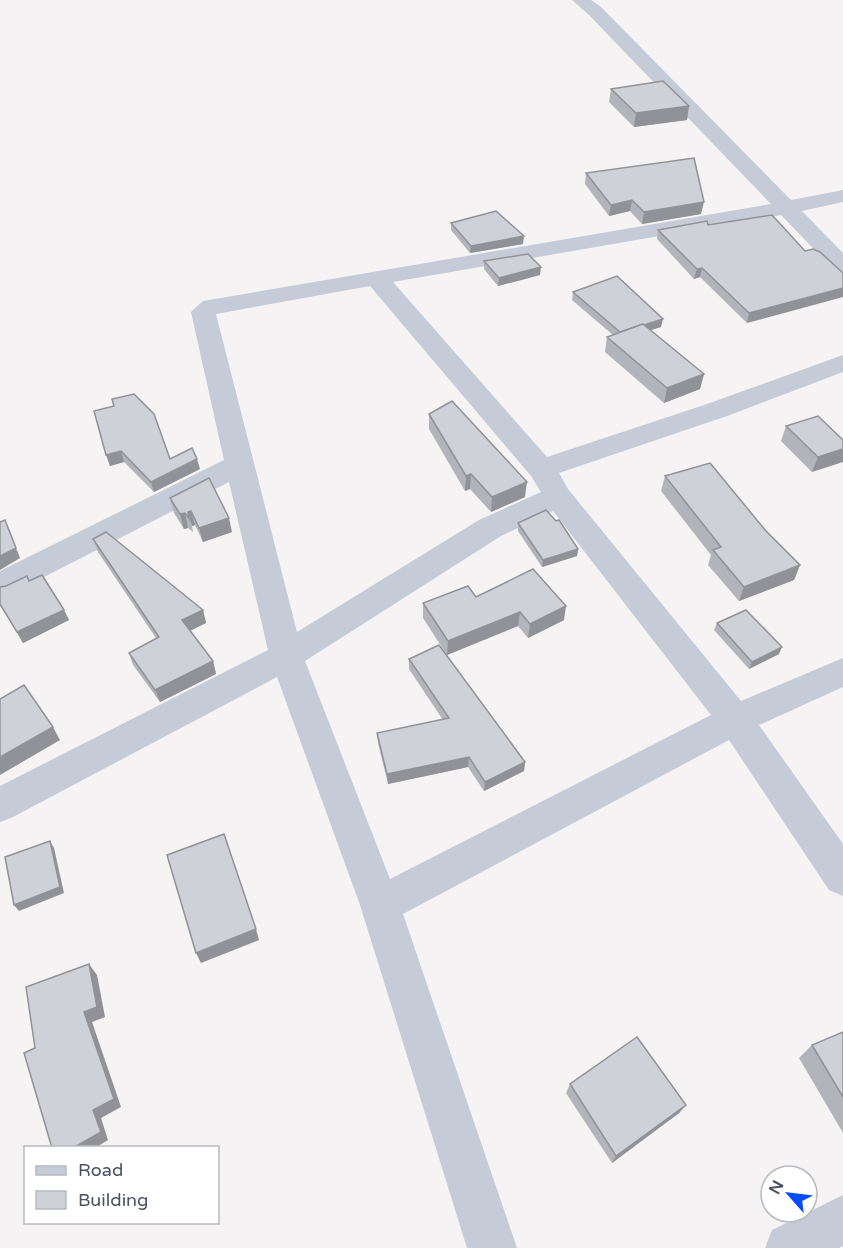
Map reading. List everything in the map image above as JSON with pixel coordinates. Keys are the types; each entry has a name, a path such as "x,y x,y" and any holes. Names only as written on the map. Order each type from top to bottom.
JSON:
{"street":[{"path":"580,0 595,11 843,266"},
{"path":"492,1248 380,905 286,656 242,464 203,312 212,306 786,208 843,196"},
{"path":"377,279 550,483 735,720 843,877"},
{"path":"0,805 286,656 490,528 550,483 717,410 843,363"},
{"path":"0,585 242,464"},
{"path":"380,905 735,720 843,672"},
{"path":"790,1248 843,1219"}],"building":[{"path":"663,81 689,106 636,113 611,89"},
{"path":"694,158 704,202 644,212 632,200 611,205 586,173"},
{"path":"496,211 524,236 471,246 451,223"},
{"path":"772,215 805,251 813,249 820,252 843,273 843,288 749,313 702,268 697,269 658,230 707,221 708,225"},
{"path":"528,254 541,267 499,278 484,261"},
{"path":"617,276 663,319 620,332 573,292"},
{"path":"643,324 704,374 667,388 607,337"},
{"path":"134,394 154,414 170,459 192,448 197,459 151,482 121,451 106,455 94,411 114,406 112,399"},
{"path":"452,401 527,482 492,497 471,474 466,476 429,414"},
{"path":"818,416 843,440 843,449 818,457 786,426"},
{"path":"710,463 766,531 800,565 744,587 713,550 721,547 665,476"},
{"path":"209,478 229,518 199,528 191,511 188,512 189,518 185,513 180,514 170,498"},
{"path":"546,510 556,521 559,520 578,549 543,560 518,523"},
{"path":"5,520 16,548 0,556 0,522"},
{"path":"106,532 203,610 182,620 213,661 155,690 129,653 159,637 93,539"},
{"path":"533,569 566,606 530,624 520,612 448,641 423,603 468,586 476,597"},
{"path":"42,575 64,610 17,632 0,604 0,587 27,576 29,581"},
{"path":"746,610 782,647 752,662 717,623"},
{"path":"439,645 525,762 485,782 469,757 387,774 377,733 449,718 409,659"},
{"path":"24,685 53,727 0,757 0,699"},
{"path":"224,834 256,929 196,953 167,855"},
{"path":"50,841 60,887 14,905 5,857"},
{"path":"89,964 97,1007 84,1012 114,1099 93,1110 101,1132 76,1146 51,1146 24,1053 35,1048 26,987"},
{"path":"843,1032 843,1097 812,1045"},
{"path":"637,1037 686,1105 616,1156 570,1084"}]}
